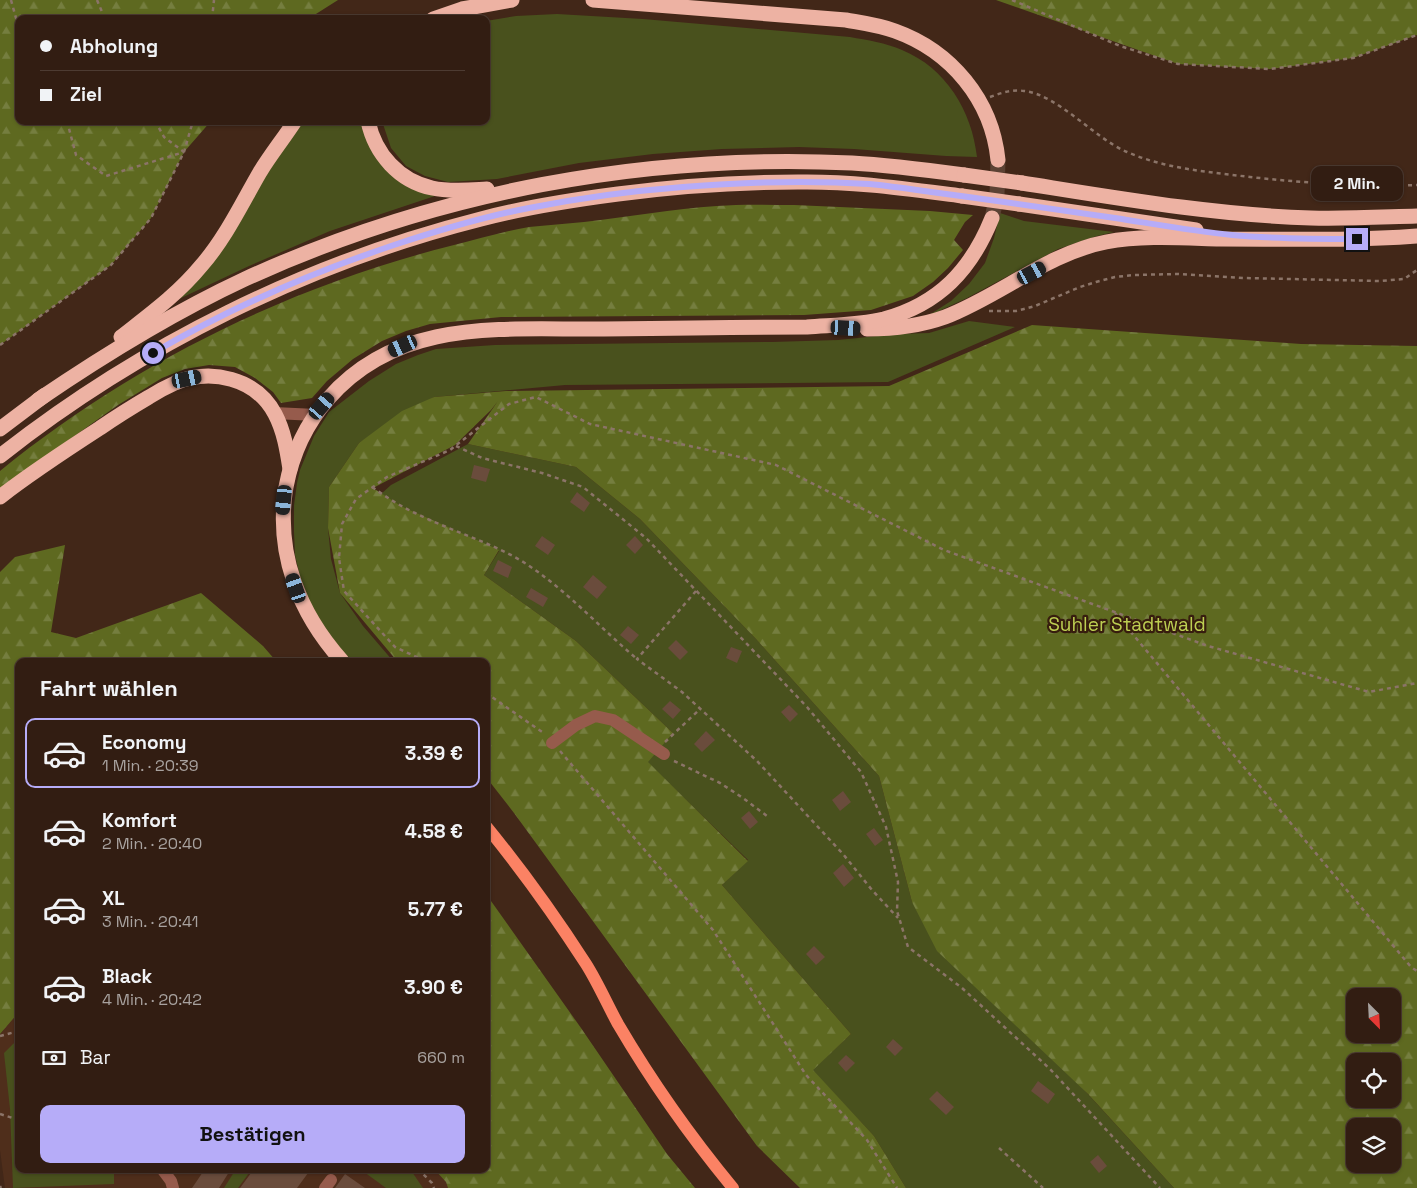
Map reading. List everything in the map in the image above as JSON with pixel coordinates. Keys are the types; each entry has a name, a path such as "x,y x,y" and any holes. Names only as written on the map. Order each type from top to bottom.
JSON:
{"highway":[{"path":"445,15 462,9 512,0"},
{"path":"593,0 824,18 875,25 906,36 937,53 962,75 980,101 991,126 998,160"},
{"path":"0,429 133,328 185,284 212,251 262,169 292,125"},
{"path":"369,125 381,154 396,170 417,184 446,190 521,188"},
{"path":"38,400 89,366 149,330 246,279 330,244 403,218 475,198 581,177 723,163 798,161 853,163 964,174 1129,200 1231,212 1311,218 1417,216"},
{"path":"0,456 60,412 109,380 176,340 258,298 342,262 425,234 482,218 580,199 724,183 799,182 870,184 1233,235 1302,239"},
{"path":"807,327 843,325 882,319 910,310 927,301 948,286 967,265 980,245 992,218"},
{"path":"340,658 319,633 308,615 296,588 288,562 284,538 285,492 301,440 316,415 338,388 349,378 367,364 403,346 441,336 468,332 513,330 902,328 930,322 946,316 978,302 1052,262 1106,242 1161,238 1302,239 1417,236"},
{"path":"0,497 40,466 166,387 187,379 210,376 223,376 232,379 246,385 264,399 274,413 284,437 290,471"}],"main road":[{"path":"490,831 530,883 585,964 618,1024 674,1111 733,1188"}],"lane":[{"path":"274,413 316,415"},
{"path":"552,742 576,725 595,716 613,720 660,752"},
{"path":"165,1173 172,1181 173,1188"}],"path":[{"path":"12,0 16,15"},
{"path":"97,0 103,15"},
{"path":"212,15 214,0"},
{"path":"1012,0 1120,46 1178,64 1270,70 1353,58 1417,35"},
{"path":"980,101 1007,92 1024,90 1033,92 1056,104 1102,138 1127,152 1152,161 1184,168 1317,184 1417,185"},
{"path":"68,125 76,155 106,176 184,152"},
{"path":"157,125 164,137 184,152"},
{"path":"0,345 111,265 151,218 184,152 192,125"},
{"path":"988,311 1024,309 1096,282 1134,275 1178,274 1244,278 1380,281 1404,278 1417,270"},
{"path":"419,658 395,647 344,591 339,558 342,524 356,499 387,477 450,450 509,404 536,397 590,424 776,465 944,550 1208,646 1369,692 1417,684"},
{"path":"455,445 482,458 542,473 583,486 646,538 807,707 861,772 886,827 898,882 897,911 908,947 962,988 1050,1069 1160,1188"},
{"path":"372,487 390,500 416,514 506,553 538,572 579,604 612,637 682,692 757,761 843,854 872,890 900,920"},
{"path":"637,658 696,591"},
{"path":"1114,612 1411,967 1417,971"},
{"path":"490,696 547,736 713,930 806,1075 867,1140 898,1188"},
{"path":"700,708 660,752 720,784 767,816"},
{"path":"0,1036 15,1032"},
{"path":"0,1114 15,1119"},
{"path":"999,1148 1043,1188"},
{"path":"422,1173 432,1183 434,1188"}],"shaded area":[{"path":"15,1017 15,1173 438,1173 446,1182 448,1188 5,1188 0,1150 0,1034"}],"green space":[{"path":"0,0 338,0 314,15 15,15 15,125 208,125 184,152 151,218 111,265 0,345"},
{"path":"996,0 1417,0 1417,35 1353,58 1270,69 1178,64"},
{"path":"557,14 643,19 850,37 896,48 918,58 932,68 954,93 969,123 977,157 799,147 722,149 653,154 579,163 497,179 448,182 425,176 406,166 391,148 383,125 490,125 490,20 516,16"},
{"path":"298,125 365,125 373,147 438,195 330,231 179,299 192,284 265,171"},
{"path":"794,205 930,211 973,215 965,222 954,240 963,250 933,282 913,296 871,310 804,315 501,317 430,324 382,341 353,359 327,381 312,398 281,403 273,392 255,378 235,367 209,365 185,369 162,378 118,405 0,489 0,471 50,432 103,396 158,363 215,333 273,306 332,283 393,262 491,235 529,227 700,207"},
{"path":"1000,213 1024,221 1114,232 1058,249 967,298 926,317 951,301 969,284 985,263"},
{"path":"969,321 1015,327 888,382 565,385 434,397 359,443 329,487 328,528 331,559 340,593 363,626 390,658 350,658 334,644 311,606 300,576 295,555 294,505 300,470 314,436 329,412 369,381 396,364 436,349 495,345 772,342 838,340 929,333"},
{"name":"Suhler Stadtwald","path":"1032,325 1301,344 1417,346 1417,1188 1174,1188 1088,1094 937,951 912,902 879,776 756,639 640,519 576,467 468,444 498,401 455,445 373,488 401,506 499,550 484,575 576,641 673,733 648,762 748,861 722,885 851,1034 813,1070 874,1136 906,1188 800,1188 757,1146 490,782 490,658 394,658 340,593 328,528 329,487 359,443 402,411 434,397 506,391 889,386"},
{"path":"468,444 576,467 640,519 756,639 879,776 912,902 1174,1188 906,1188 874,1136 812,1070 851,1034 722,885 748,860 647,762 673,733 576,641 484,575 499,551 401,506 381,494 391,485"},
{"path":"65,545 51,632 76,638 201,593 263,646 273,658 15,658 15,1017 0,1034 0,572 15,557"},
{"path":"490,900 667,1154 695,1188 448,1188 446,1182 438,1173 490,1173"},
{"path":"15,1042 15,1173 114,1173 114,1184 13,1188 10,1109 4,1053"},
{"path":"233,1173 249,1173 238,1188 224,1188"},
{"path":"365,1173 413,1173 423,1188 386,1188"}],"building":[{"path":"474,465 490,469 486,482 471,478"},
{"path":"577,492 590,503 584,512 570,502"},
{"path":"542,536 555,545 548,555 535,546"},
{"path":"635,536 643,545 635,554 626,545"},
{"path":"498,560 512,567 508,578 493,571"},
{"path":"593,575 607,587 597,599 583,587"},
{"path":"531,588 548,598 543,607 526,597"},
{"path":"628,626 639,635 631,644 620,635"},
{"path":"676,640 688,652 680,660 668,648"},
{"path":"731,647 742,651 737,663 726,658"},
{"path":"670,701 681,710 673,719 662,709"},
{"path":"789,705 798,714 790,722 781,712"},
{"path":"706,731 715,740 702,752 694,744"},
{"path":"843,791 851,802 840,811 832,800"},
{"path":"749,811 758,822 750,829 741,818"},
{"path":"874,828 883,840 875,846 866,834"},
{"path":"843,864 854,878 844,887 833,873"},
{"path":"814,946 825,957 816,965 806,954"},
{"path":"893,1039 903,1048 895,1056 886,1047"},
{"path":"846,1055 855,1063 846,1072 838,1063"},
{"path":"1038,1081 1055,1094 1048,1104 1031,1091"},
{"path":"937,1091 954,1107 946,1115 929,1099"},
{"path":"1098,1155 1107,1166 1099,1173 1090,1162"},
{"path":"202,1173 228,1173 219,1188 192,1188"},
{"path":"251,1173 308,1173 297,1188 240,1188"},
{"path":"345,1174 365,1188 335,1188"}],"tunnel":[{"path":"992,218 997,195 998,160"}],"route":[{"path":"153,353 258,298 342,262 425,234 482,218 580,199 724,183 799,182 870,184 981,198 1233,235 1302,239 1357,239"}]}
